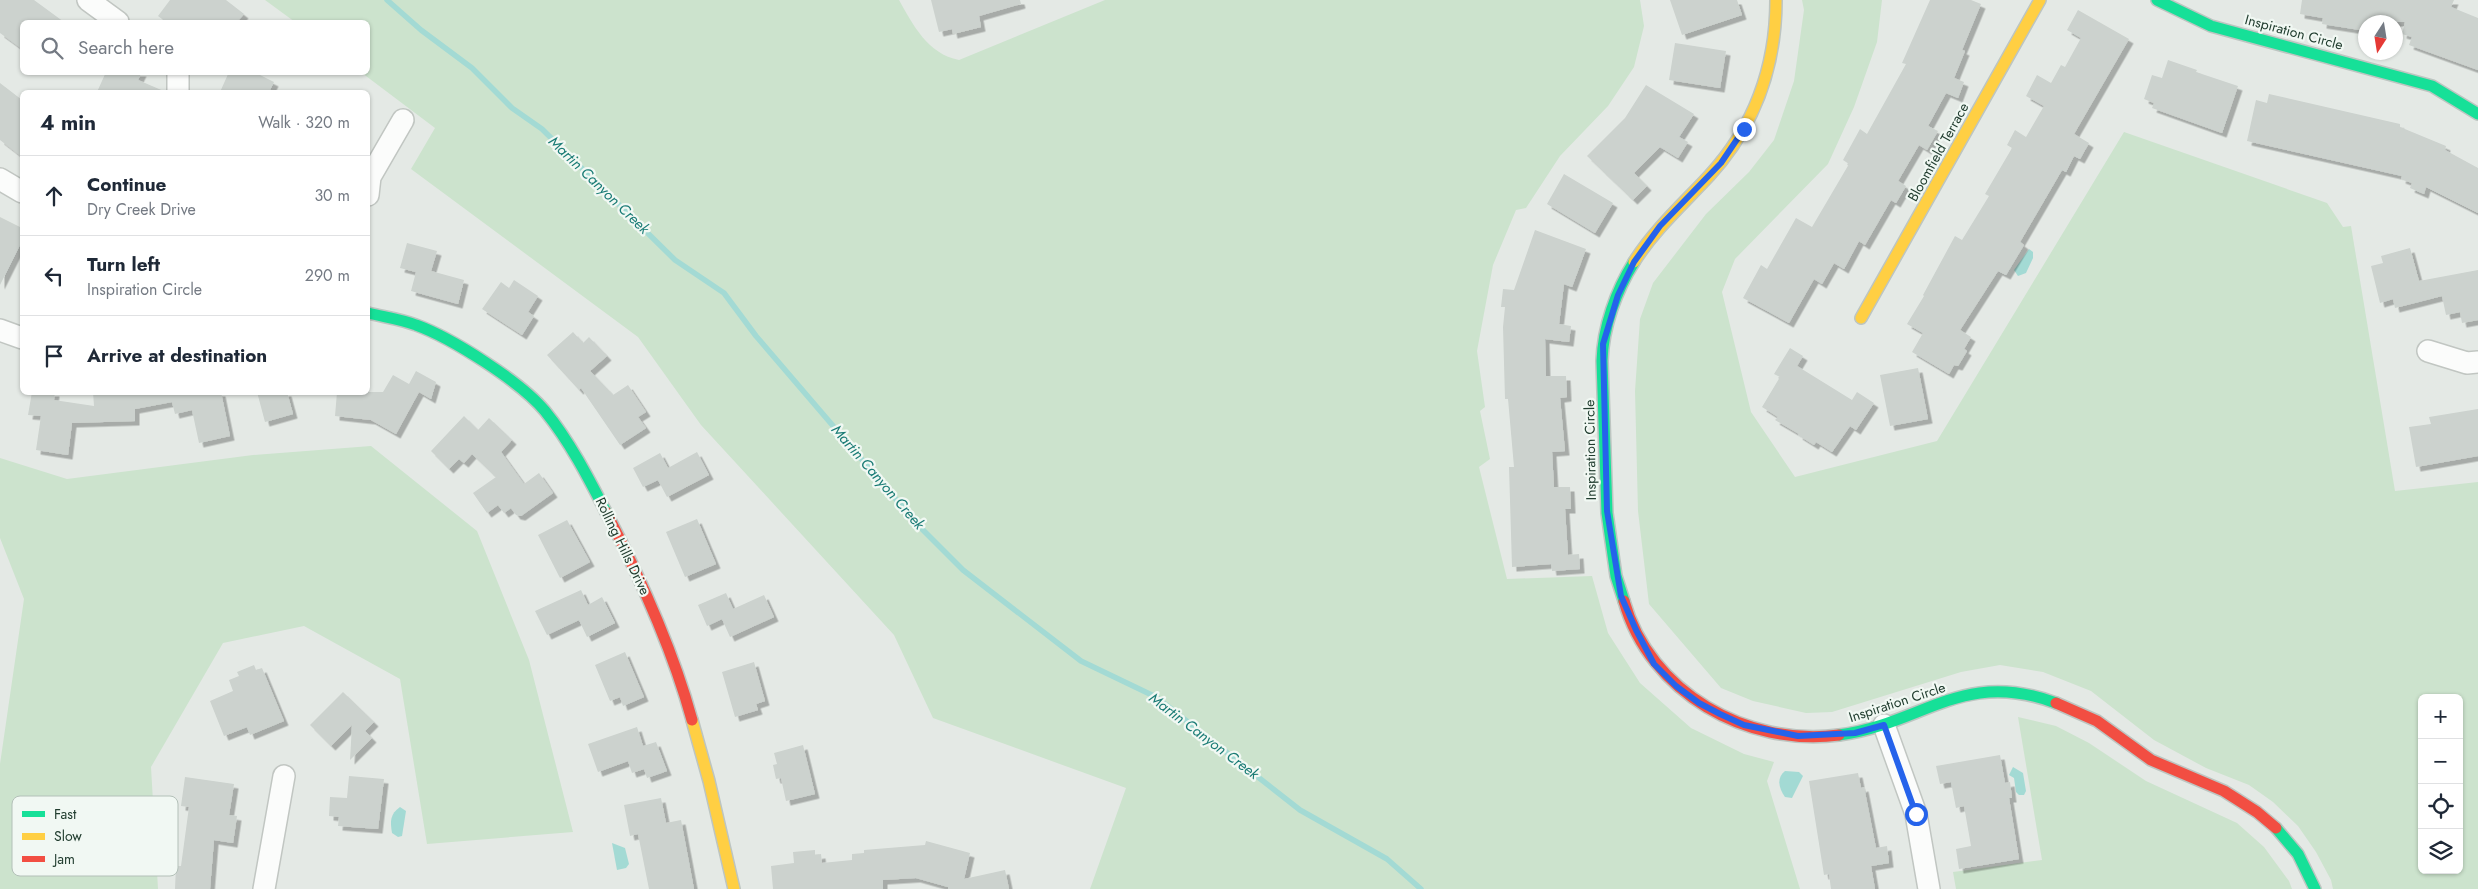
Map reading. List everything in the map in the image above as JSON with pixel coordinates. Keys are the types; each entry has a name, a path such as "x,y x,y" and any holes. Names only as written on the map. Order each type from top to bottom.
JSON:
{"street":[{"path":"88,0 115,20"},
{"name":"Inspiration Circle","path":"1776,0 1778,22 1770,64 1761,95 1744,129 1721,163 1660,226 1634,262 1618,295 1603,344 1607,511 1621,596 1654,664 1676,686 1699,703 1720,714 1744,725 1769,732 1798,736 1855,733 1884,725 1970,694 2010,691 2049,701 2094,719 2152,760 2236,797 2261,813 2282,833 2298,855 2315,889"},
{"name":"Bloomfield Terrace","path":"1861,318 2040,0"},
{"name":"Inspiration Circle","path":"2157,0 2211,26 2432,86 2478,114"},
{"path":"178,75 178,90"},
{"path":"370,177 403,120"},
{"path":"0,179 20,191"},
{"name":"Rolling Hills Drive","path":"370,314 416,325 470,353 499,372 544,410 578,459 640,575 680,678 709,780 734,889"},
{"path":"0,330 20,337"},
{"path":"2428,351 2467,364 2478,362"},
{"path":"1884,725 1916,814 1929,889"},
{"path":"264,889 284,776"}],"green space":[{"path":"265,0 899,0 916,28 930,45 948,57 959,60 1105,0 1640,0 1644,26 1634,67 1608,106 1560,156 1526,208 1516,210 1493,265 1477,351 1485,407 1480,411 1490,459 1479,467 1507,579 1592,576 1608,633 1640,683 1691,728 1744,754 1774,762 1767,781 1800,889 1090,889 1126,788 933,718 894,635 701,425 638,337 411,169 435,128 365,75 370,75 370,20 292,20"},
{"path":"1802,0 1882,0 1877,42 1854,107 1828,164 1735,259 1722,292 1751,412 1795,477 1937,441 2124,132 2327,203 2343,227 2351,226 2395,491 2478,482 2478,889 2333,889 2331,880 2316,852 2298,826 2273,802 2249,785 2206,768 2154,740 2091,691 2043,672 2000,665 1961,672 1832,712 1806,713 1753,701 1721,688 1649,604 1638,511 1635,391 1640,319 1653,283 1706,214 1749,172 1774,140 1794,81 1804,10"},
{"path":"371,446 477,531 529,660 573,832 427,844 400,679 304,626 223,643 151,767 153,796 12,796 12,876 157,876 158,889 0,889 0,764 24,599 0,538 0,458 67,479 253,455"},
{"path":"2018,717 2056,726 2089,743 2146,781 2237,823 2264,847 2289,881 2292,889 1956,889 1953,872 2042,860"}],"water":[{"path":"2029,249 2033,252 2033,258 2026,273 2018,276 2014,270"},
{"path":"2013,767 2023,773 2026,791 2024,795 2019,795 2016,792 2014,778 2009,775"},
{"path":"1785,771 1799,772 1803,776 1792,798 1785,797 1781,791 1779,780"},
{"path":"400,807 406,811 402,836 398,837 392,833 391,821 394,812"},
{"path":"612,843 625,848 629,864 626,868 617,870"}],"building":[{"path":"0,0 34,0 61,20 20,20 20,48 0,33"},
{"path":"170,0 226,0 244,14 239,20 163,20 158,16"},
{"path":"931,0 1020,0 1021,4 979,16 981,27 953,34 952,29 939,32"},
{"path":"1670,0 1737,0 1742,15 1682,35"},
{"path":"1930,0 1971,0 1981,4 1962,50 1965,51 1954,78 1964,82 1958,98 1946,93 1928,126 1938,131 1927,150 1919,145 1898,181 1906,186 1896,203 1891,200 1865,245 1859,241 1844,269 1834,263 1822,284 1814,279 1789,323 1743,298 1761,265 1767,269 1796,218 1812,227 1849,164 1843,160 1860,129 1867,134 1906,64 1902,63"},
{"path":"2302,0 2454,0 2451,7 2478,18 2478,70 2409,45 2412,37 2403,34 2405,22 2403,22 2403,15 2358,15 2358,30 2322,24 2323,18 2300,14"},
{"path":"2078,10 2129,39 2074,134 2089,143 2080,159 2074,156 2066,172 2062,170 2020,242 2024,245 2006,275 1998,271 1960,330 1971,337 1964,349 1967,351 1958,366 1954,365 1949,374 1912,352 1923,333 1907,324 1924,296 1955,236 1962,240 1989,196 1985,194 2012,148 2007,145 2015,130 2026,137 2044,106 2026,96 2037,75 2051,83 2061,65 2065,67 2081,38 2067,30"},
{"path":"1675,43 1726,51 1720,88 1669,80"},
{"path":"2168,60 2238,86 2222,133 2152,108 2154,103 2144,99 2152,75 2162,78"},
{"path":"105,75 140,75 138,80 161,90 98,90"},
{"path":"228,75 260,75 274,82 270,90 221,90"},
{"path":"0,83 20,98 20,155 0,140"},
{"path":"1646,85 1694,114 1679,137 1688,142 1678,158 1660,147 1634,173 1647,186 1633,200 1587,156 1625,118"},
{"path":"2269,94 2400,124 2400,127 2446,146 2445,150 2478,168 2478,213 2426,187 2424,194 2410,188 2412,183 2401,179 2402,176 2247,141 2256,100 2267,103"},
{"path":"1564,174 1613,203 1595,233 1547,204"},
{"path":"0,217 20,227 20,245 0,285"},
{"path":"1535,230 1586,249 1572,287 1564,284 1559,324 1571,326 1569,342 1545,339 1546,376 1566,376 1567,397 1560,398 1565,451 1552,452 1554,487 1570,487 1571,509 1565,509 1568,555 1579,554 1580,569 1552,571 1551,564 1512,567 1509,467 1514,467 1508,399 1505,399 1503,327 1505,307 1501,307 1503,289 1514,290"},
{"path":"407,243 437,251 431,271 464,280 458,304 411,291 416,272 400,268"},
{"path":"2410,248 2419,281 2478,270 2478,320 2462,323 2460,312 2446,315 2442,296 2395,308 2393,299 2380,303 2371,266 2383,263 2381,256"},
{"path":"514,280 538,296 528,312 534,316 522,335 482,309 501,282 509,288"},
{"path":"573,332 583,343 589,337 607,356 590,371 613,395 628,385 646,412 638,417 646,428 620,445 581,388 579,390 547,355"},
{"path":"1790,348 1803,356 1797,366 1852,400 1857,392 1874,403 1856,430 1850,426 1832,452 1816,442 1814,445 1798,435 1775,420 1778,417 1762,407 1780,377 1774,374"},
{"path":"1918,368 1928,419 1890,426 1880,375"},
{"path":"416,371 436,382 431,399 419,392 396,434 371,420 335,416 337,395 370,395 370,392 383,392 393,375 409,384"},
{"path":"31,395 55,395 54,400 94,406 93,395 222,395 230,436 199,443 192,410 175,414 172,402 135,409 135,421 72,423 68,455 36,450 41,416 28,415"},
{"path":"258,395 288,395 293,414 265,422"},
{"path":"2478,409 2478,456 2416,467 2409,427 2431,424 2429,417"},
{"path":"464,416 478,430 489,418 512,440 501,452 524,484 539,473 553,493 521,516 516,515 511,508 504,513 498,505 487,513 473,493 496,477 472,454 464,463 459,459 449,469 431,451"},
{"path":"697,452 709,475 667,497 658,480 643,487 633,468 660,453 668,468"},
{"path":"697,519 716,564 685,577 666,532"},
{"path":"567,520 590,562 560,578 538,535"},
{"path":"581,590 588,605 602,597 615,623 587,637 579,620 547,635 535,611"},
{"path":"726,593 733,609 764,595 774,617 730,637 722,619 707,626 698,605"},
{"path":"625,652 644,697 623,706 620,697 610,701 595,665"},
{"path":"754,662 765,701 756,704 758,710 735,717 722,672"},
{"path":"254,665 256,670 262,668 284,721 250,735 247,727 224,736 210,701 233,691 229,680 239,676 237,672"},
{"path":"343,692 374,722 365,731 372,738 350,760 352,725 331,746 310,725"},
{"path":"637,727 643,746 656,742 667,771 647,778 644,769 632,773 628,761 598,772 588,744"},
{"path":"803,745 815,794 786,801 781,778 776,779 773,765 777,764 774,753"},
{"path":"2000,755 2005,783 2010,782 2012,798 2009,798 2019,859 1959,869 1956,849 1971,846 1964,806 1956,808 1951,782 1940,784 1936,766"},
{"path":"1858,773 1861,788 1864,787 1876,848 1887,846 1889,863 1871,866 1875,889 1831,889 1829,874 1824,875 1809,781"},
{"path":"349,776 384,779 378,829 338,826 339,817 329,816 330,797 347,798"},
{"path":"185,777 234,784 229,815 237,816 233,843 214,840 210,889 175,889 178,866 181,866 189,807 181,806"},
{"path":"661,798 666,823 681,820 694,889 649,889 638,834 630,836 624,805"},
{"path":"926,841 970,853 964,879 1005,870 1009,889 948,889 948,887 916,878 883,880 883,889 773,889 771,866 794,863 793,852 815,850 815,855 821,854 822,863 852,860 852,854 864,853 864,850 925,845"}],"waterway":[{"name":"Martin Canyon Creek","path":"387,0 421,30 472,68 512,108 542,129 675,260 724,293 756,336 918,525 963,570 1081,661 1156,697 1300,810 1387,859 1421,889"}],"traffic: fast":[{"path":"2157,0 2211,26 2432,86 2478,114"},
{"path":"1624,601 1616,576 1607,513 1602,361 1605,335 1616,297 1634,262"},
{"path":"370,313 404,321 431,331 466,350 520,387 545,411 563,435 606,512"},
{"path":"1839,735 1869,729 1969,695 1995,692 2023,694 2056,703"},
{"path":"2276,828 2298,854 2315,889"}],"traffic: slow":[{"path":"1634,262 1660,228 1725,157 1750,116 1767,72 1772,49 1776,0"},
{"path":"1861,318 2040,0"},
{"path":"692,720 709,781 734,889"}],"traffic: jam":[{"path":"606,512 655,614 675,666 692,720"},
{"path":"1624,601 1637,634 1656,662 1679,687 1707,707 1737,722 1770,732 1804,736 1839,735"},
{"path":"2056,703 2097,721 2151,760 2224,791 2257,812 2276,828"}],"route":[{"path":"1744,129 1721,163 1660,226 1634,262 1618,295 1603,344 1607,511 1621,596 1654,664 1676,686 1699,703 1720,714 1744,725 1769,732 1798,736 1855,733 1884,725 1916,814"}]}
